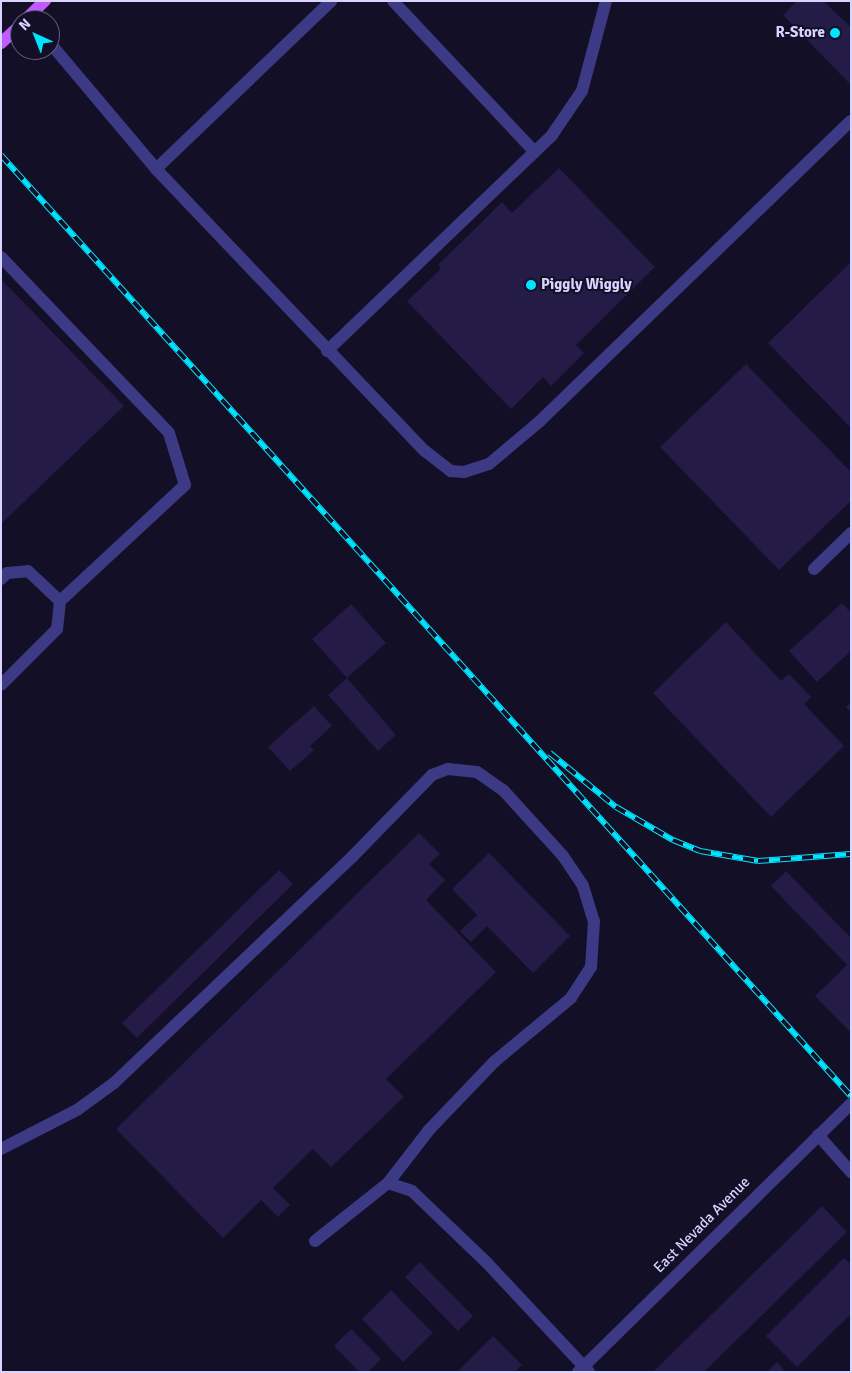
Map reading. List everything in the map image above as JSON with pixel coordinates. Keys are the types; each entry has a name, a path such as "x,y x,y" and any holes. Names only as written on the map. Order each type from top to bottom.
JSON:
{"street":[{"path":"156,168 331,1"},
{"path":"393,1 535,152"},
{"path":"327,351 535,152 571,110 582,91 606,1"},
{"path":"60,55 156,168 327,351 439,464 451,471 464,472 489,464 540,421 851,121"},
{"path":"1,257 169,433 185,485 60,601 57,629 1,685"},
{"path":"814,569 851,533"},
{"path":"1,579 7,573 28,571 60,601"},
{"path":"1,1149 77,1110 114,1083 352,857 432,775 448,769 477,772 503,790 563,856 583,886 594,921 591,967 571,998 494,1062 429,1130 388,1183 315,1242"},
{"name":"East Nevada Avenue","path":"583,1370 851,1104"},
{"path":"818,1135 851,1172"},
{"path":"388,1183 412,1191 488,1264 583,1370"}],"building":[{"path":"797,1 823,1 851,27 851,85 783,15"},
{"name":"Piggly Wiggly","path":"559,168 655,267 576,345 584,353 551,386 543,377 511,409 407,301 441,269 438,265 502,202 512,213"},
{"path":"851,262 851,428 768,343"},
{"path":"1,279 124,406 1,524"},
{"path":"746,364 851,472 851,501 779,570 660,447"},
{"path":"842,603 851,613 851,651 817,682 789,651"},
{"path":"351,604 386,643 347,678 312,639"},
{"path":"726,622 781,681 789,674 811,697 804,704 844,746 771,817 653,693"},
{"path":"347,678 396,735 378,751 328,695"},
{"path":"851,702 851,712 846,707"},
{"path":"314,706 332,726 310,746 314,750 290,771 268,747"},
{"path":"419,833 440,854 429,864 445,880 426,900 496,972 386,1079 404,1097 331,1167 313,1149 273,1188 290,1205 278,1217 261,1200 223,1238 116,1129"},
{"path":"489,853 570,936 533,973 487,926 471,942 460,931 477,915 452,889"},
{"path":"279,870 293,884 137,1038 122,1023"},
{"path":"786,871 851,938 851,1033 815,996 847,965 771,886"},
{"path":"822,1206 847,1232 704,1372 653,1372"},
{"path":"844,1258 851,1264 851,1314 797,1367 766,1336"},
{"path":"420,1262 473,1316 458,1331 405,1277"},
{"path":"391,1290 433,1333 403,1362 362,1319"},
{"path":"351,1329 381,1359 368,1372 359,1372 334,1346"},
{"path":"493,1336 522,1365 514,1372 457,1372"},
{"path":"777,1362 786,1372 767,1372"}],"railway":[{"path":"1,155 851,1096"},
{"path":"550,753 616,807 673,840 700,851 758,861 851,854"}],"place":[{"name":"R-Store","path":"835,33"},
{"name":"Piggly Wiggly","path":"531,285"}]}
